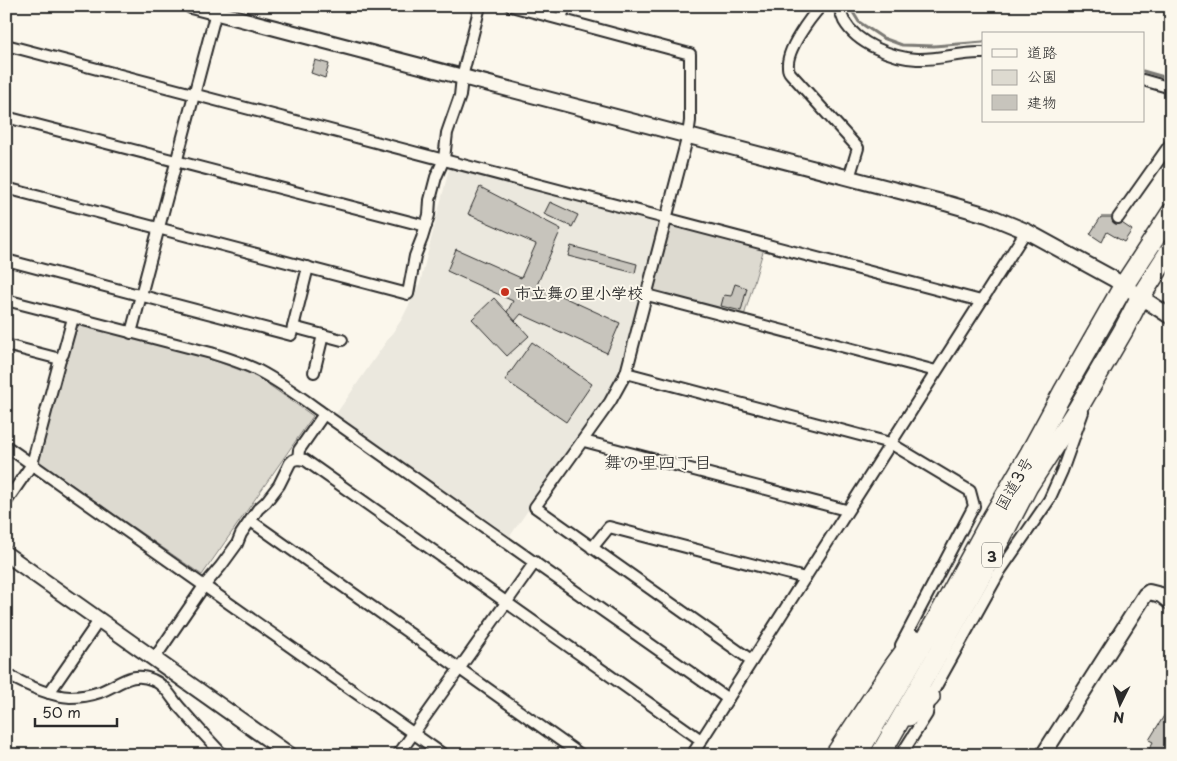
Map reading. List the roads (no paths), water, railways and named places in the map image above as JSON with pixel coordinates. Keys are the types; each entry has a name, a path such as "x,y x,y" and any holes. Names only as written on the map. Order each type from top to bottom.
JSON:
{"highway":[{"name":"国道3号","path":"857,755 937,619 1124,285 1171,213"},
{"name":"国道3号","path":"880,755 982,574 1028,486 1077,410 1141,296 1171,249"},
{"path":"835,755 917,635 937,619"},
{"path":"895,728 930,696"}],"street":[{"path":"191,6 216,9 462,77 987,215 1026,231 1064,250 1124,285 1171,317"},
{"path":"6,188 408,294 415,256 429,215 430,200 436,178 444,159 447,134 460,96 462,77 480,6"},
{"path":"510,6 690,54 690,122 688,135 626,373 610,402 584,441 535,507 751,660"},
{"path":"561,19 565,6"},
{"path":"821,6 805,26 794,45 787,68 858,148 849,178"},
{"path":"839,6 845,21 853,32 880,50 897,56 917,59 982,53"},
{"path":"131,333 216,9"},
{"path":"6,45 982,300"},
{"path":"1144,80 1171,88"},
{"path":"6,117 426,226"},
{"path":"1118,218 1171,143"},
{"path":"692,755 846,510 1026,231"},
{"path":"6,260 291,335 308,268"},
{"path":"647,295 936,372"},
{"path":"6,300 211,353 257,370 280,383 728,699"},
{"path":"6,502 32,464 60,358 63,354 73,318"},
{"path":"293,327 342,340"},
{"path":"314,372 323,335"},
{"path":"6,345 60,358"},
{"path":"626,373 890,443 970,491 974,506 903,640 894,666"},
{"path":"901,755 927,714 930,696 1000,571 1048,500 1065,463 1092,383"},
{"path":"298,459 299,450 324,414"},
{"path":"584,441 846,510"},
{"path":"6,446 444,755"},
{"path":"154,659 204,586 237,544 241,534 258,509 279,485 290,463 298,459 304,460 701,740"},
{"path":"251,521 581,755"},
{"path":"592,548 608,527 805,578"},
{"path":"6,554 290,755"},
{"path":"398,755 536,562"},
{"path":"1043,755 1145,595 1149,592 1161,594 1171,603"},
{"path":"50,693 100,619"},
{"path":"6,674 50,693 72,697 99,692 130,677 151,679 164,687 180,708 223,755"}],"waterway":[{"path":"849,6 859,22 883,38 902,45 934,46 982,42"},
{"path":"1144,71 1171,79"}],"place":[{"name":"市立舞の里小学校","path":"505,292"}],"district":[{"name":"舞の里四丁目","path":"658,461"}]}
